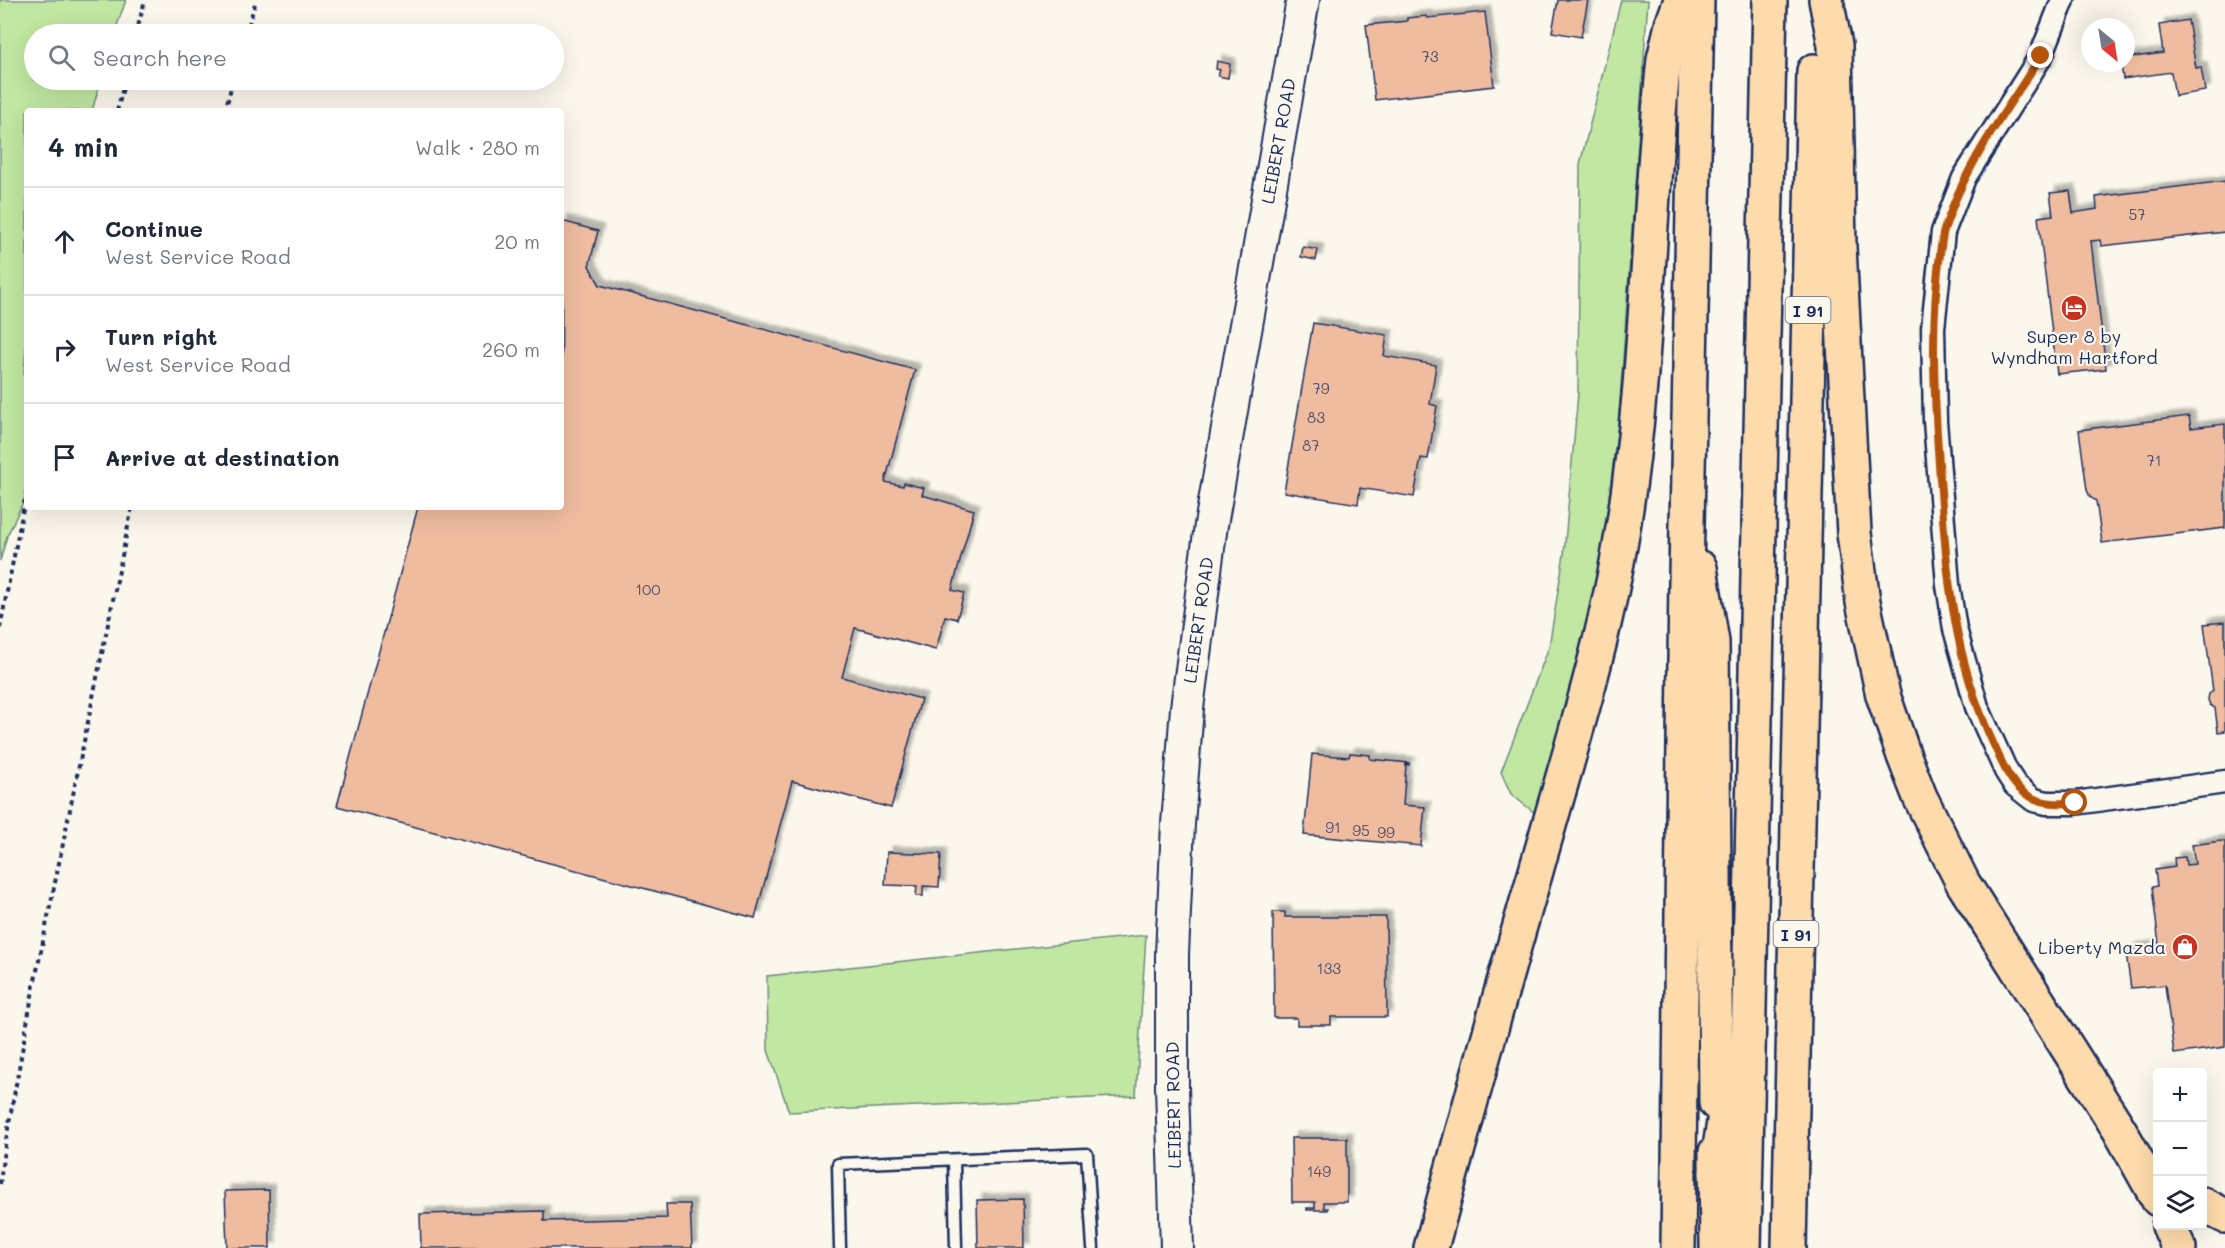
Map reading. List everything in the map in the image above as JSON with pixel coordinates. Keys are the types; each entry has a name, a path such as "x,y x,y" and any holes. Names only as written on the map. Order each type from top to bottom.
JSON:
{"highway":[{"path":"1431,1248 1483,1052 1570,748 1616,565 1639,408 1664,59 1681,0"},
{"path":"1678,1248 1686,517 1697,0"},
{"path":"1716,1173 1725,1105 1747,0"},
{"path":"1744,1248 1770,0"},
{"name":"I 91","path":"1789,1248 1817,0"},
{"path":"1826,0 1835,45 1841,289 1854,533 1863,602 1883,695 1920,797 1958,873 1985,920 2119,1129 2153,1192"},
{"path":"1686,517 1704,588 1712,642 1717,1248"},
{"path":"2119,1129 2153,1165"},
{"path":"2207,1207 2225,1216"},
{"path":"2171,1230 2179,1248"}],"street":[{"name":"LEIBERT ROAD","path":"1177,1248 1172,1087 1172,954 1176,848 1187,708 1214,506 1303,0"},
{"path":"2063,0 2041,56 1964,178 1944,232 1933,328 1935,422 1948,585 1955,629 1977,708 2006,771 2016,785 2034,800 2047,803 2075,803 2225,782"}],"lane":[{"path":"840,1248 838,1164 1087,1154 1093,1248"},
{"path":"954,1161 956,1248"}],"path":[{"path":"139,24 145,0"},
{"path":"249,24 256,0"},
{"path":"118,108 122,90"},
{"path":"226,108 230,90"},
{"path":"0,628 24,504"},
{"path":"0,1184 33,990 131,510"}],"green space":[{"path":"0,0 126,0 118,24 24,24 24,90 98,90 93,108 24,108 24,500 7,536 0,561"},
{"path":"1621,0 1648,0 1619,416 1605,530 1590,609 1536,814 1511,794 1501,772 1549,647 1564,554 1578,393 1580,164"},
{"path":"1146,935 1136,1096 789,1112 768,1050 767,976"}],"building":[{"path":"1558,0 1588,0 1581,37 1552,32"},
{"path":"1485,12 1494,86 1375,100 1366,25 1407,21 1407,18"},
{"path":"2188,20 2196,68 2201,67 2205,91 2175,96 2171,72 2123,79 2122,72 2135,72 2135,57 2163,53 2159,25"},
{"path":"1217,61 1230,64 1228,78 1218,76 1220,70 1216,69"},
{"name":"Super 8 by Wyndham Hartford","path":"2225,181 2225,232 2101,246 2100,240 2091,241 2106,369 2057,374 2038,217 2053,215 2050,193 2070,191 2073,213 2097,209 2096,197"},
{"path":"564,222 598,231 589,266 600,285 915,370 885,482 903,486 904,483 924,488 922,495 974,510 952,590 964,593 957,619 945,616 936,650 855,628 842,677 921,699 891,808 792,781 755,918 337,806 417,510 564,510"},
{"path":"1303,247 1318,250 1316,260 1301,257"},
{"path":"1313,323 1387,335 1384,356 1436,365 1430,404 1437,406 1428,459 1421,458 1414,497 1360,488 1358,504 1284,492"},
{"path":"2189,416 2191,428 2225,424 2225,528 2102,543 2096,501 2090,497 2087,490 2079,430"},
{"path":"2225,622 2225,731 2218,732 2215,708 2208,700 2209,694 2213,691 2204,624"},
{"path":"1350,753 1370,755 1370,759 1409,763 1409,765 1406,764 1403,805 1425,807 1421,846 1304,835 1312,754 1349,757"},
{"name":"Liberty Mazda","path":"2225,842 2225,1047 2174,1054 2165,985 2131,988 2126,953 2130,953 2130,949 2159,945 2152,887 2157,886 2155,870 2175,867 2174,858 2185,857 2186,865 2195,864 2192,845"},
{"path":"887,852 941,854 939,887 923,886 923,896 916,896 917,886 885,885"},
{"path":"1273,912 1285,912 1285,917 1386,917 1387,1017 1331,1017 1331,1025 1297,1025 1297,1018 1274,1018"},
{"path":"1291,1138 1347,1138 1347,1202 1324,1202 1324,1208 1328,1210 1307,1210 1307,1208 1315,1208 1315,1202 1292,1202"},
{"path":"269,1190 270,1248 227,1248 225,1191"},
{"path":"1023,1199 1024,1248 978,1248 977,1200"},
{"path":"666,1204 690,1204 692,1248 421,1248 420,1214 544,1211 544,1221 667,1218"}],"place":[{"name":"Super 8 by Wyndham Hartford","path":"2074,308"},
{"name":"Liberty Mazda","path":"2185,947"}],"route":[{"path":"2041,56 1964,178 1944,232 1933,328 1935,422 1948,585 1955,629 1977,708 2006,771 2024,793 2034,800 2047,803 2075,803"}]}
